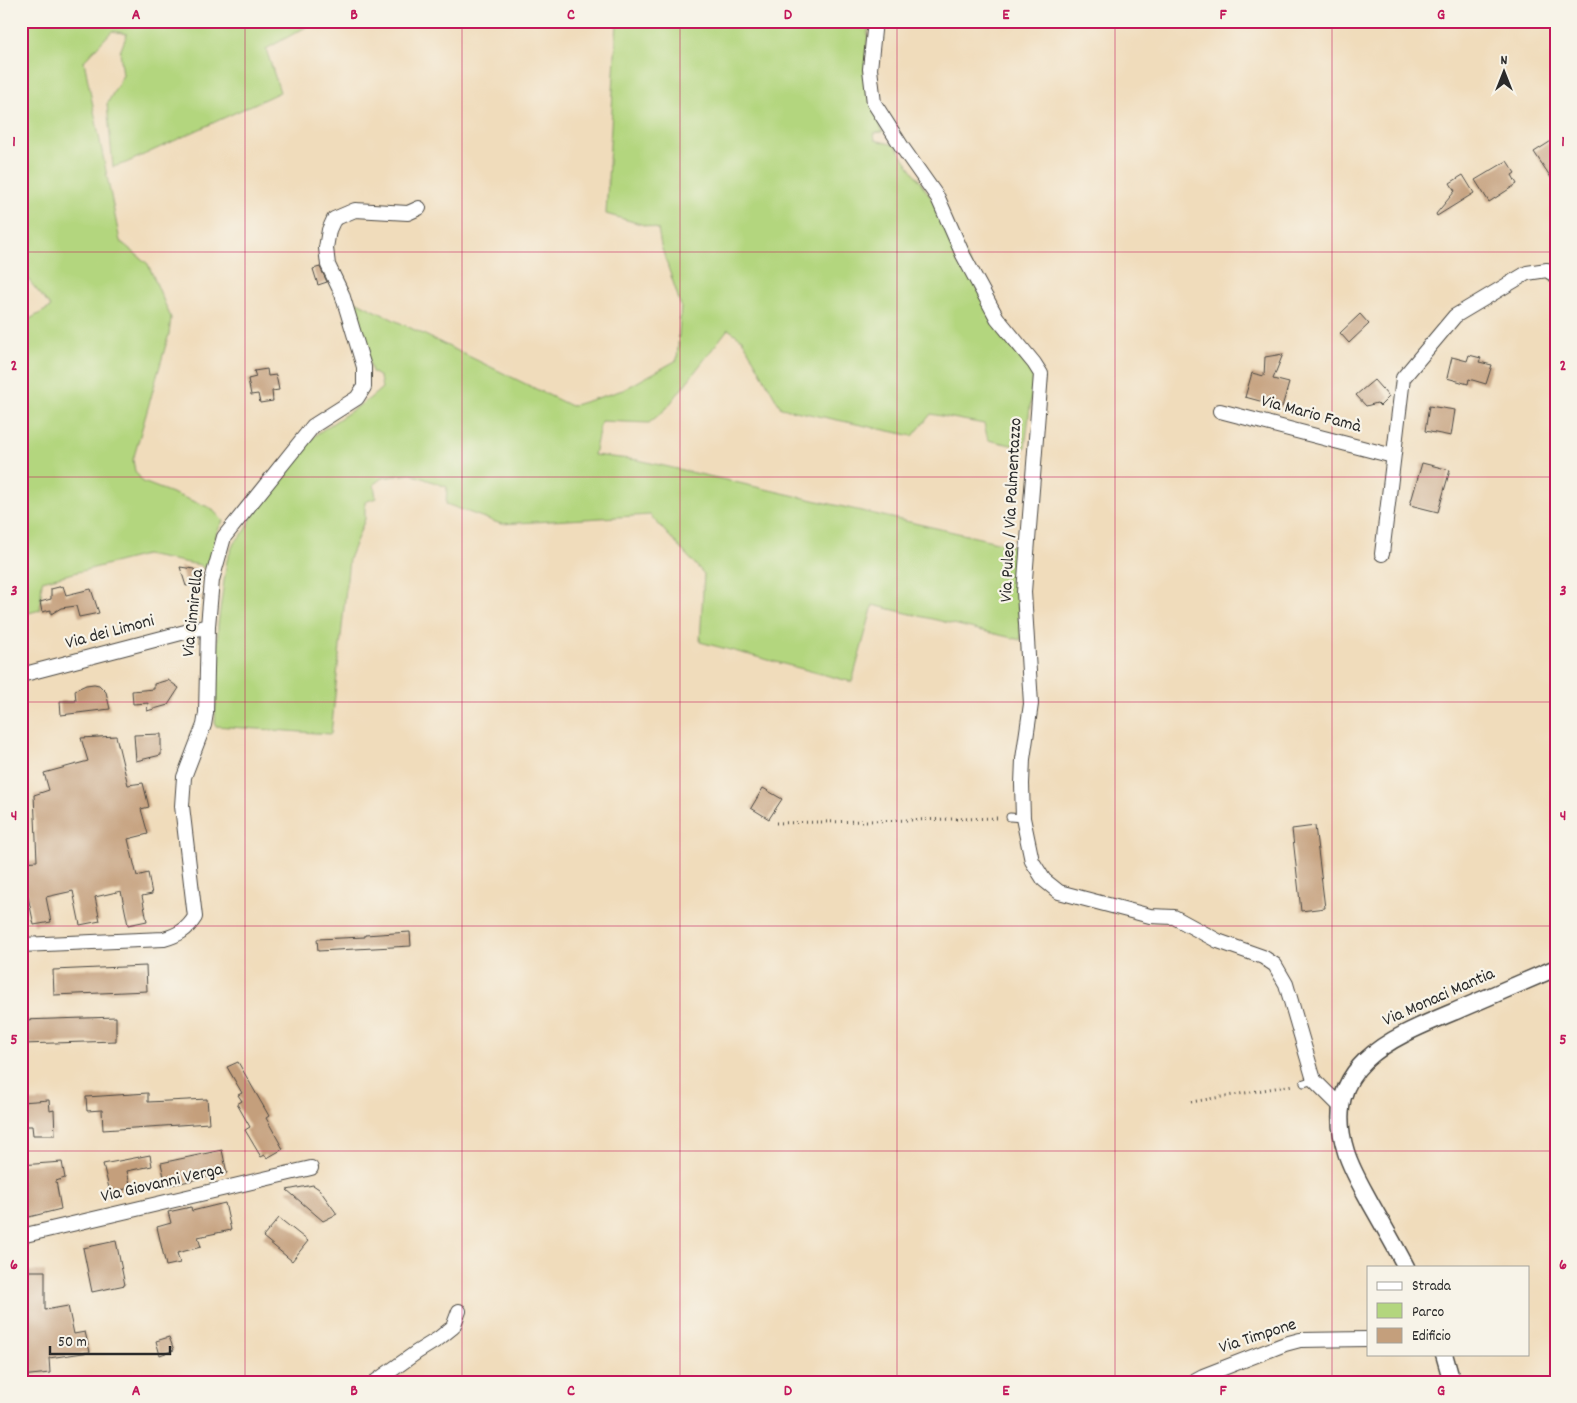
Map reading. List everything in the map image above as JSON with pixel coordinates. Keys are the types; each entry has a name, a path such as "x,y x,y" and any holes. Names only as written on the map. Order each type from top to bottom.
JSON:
{"street":[{"name":"Via Puleo / Via Palmentazzo","path":"875,21 870,69 874,103 938,198 963,255 997,318 1041,374 1024,566 1031,704 1017,818 1032,861 1044,880 1059,892 1150,916 1174,917 1218,941 1263,957 1275,965 1286,984 1309,1081 1342,1108"},
{"name":"Via Cinnirella","path":"21,946 164,940 180,934 195,917 182,806 184,777 205,719 208,626 212,580 224,537 313,426 357,398 364,387 364,367 342,294 328,265 326,248 329,230 334,219 355,210 408,213 419,208"},
{"path":"1382,554 1402,378 1455,316 1527,273 1547,270 1556,276"},
{"name":"Via Mario Famà","path":"1220,411 1393,456"},
{"name":"Via dei Limoni","path":"21,675 208,626"},
{"name":"Via Monaci Mantia","path":"1342,1108 1346,1088 1357,1070 1372,1053 1404,1033 1556,968"},
{"path":"1342,1108 1342,1135 1346,1154 1356,1177 1405,1266"},
{"name":"Via Giovanni Verga","path":"21,1236 311,1168"},
{"path":"376,1382 417,1352 438,1340 452,1327 459,1310"},
{"name":"Via Timpone","path":"1192,1382 1202,1376 1300,1340 1367,1339"},
{"path":"1445,1356 1452,1382"}],"path":[{"path":"776,823 1017,818"},
{"path":"1191,1102 1309,1081"}],"green space":[{"path":"21,21 309,21 306,27 266,49 280,92 126,163 113,167 107,104 123,75 120,52 127,34 112,31 84,61 120,241 148,264 171,318 169,334 133,460 135,471 143,482 211,508 223,521 217,532 209,572 200,565 145,555 42,581 40,610 21,615 21,324 51,307 21,271"},
{"path":"617,21 869,21 864,77 871,103 883,132 874,133 875,140 895,145 932,199 1030,365 1033,383 1025,448 988,440 984,424 931,414 913,436 781,408 742,339 728,329 666,409 649,423 601,421 594,455 638,460 1019,547 1017,591 1021,640 873,605 852,682 700,642 704,574 650,515 501,524 446,504 447,487 411,474 382,478 374,484 376,498 365,502 365,519 349,559 331,734 215,726 218,624 227,560 234,543 246,530 254,513 305,446 318,433 369,399 382,388 380,377 372,372 353,300 571,406 623,390 677,360 681,306 661,246 658,229 606,214"}],"building":[{"path":"1556,138 1556,185 1534,152"},
{"path":"1507,161 1515,173 1512,175 1517,184 1489,202 1475,180"},
{"path":"1463,175 1474,193 1437,216 1436,214 1455,191 1450,183"},
{"path":"320,267 327,282 318,285 313,269"},
{"path":"1360,314 1369,324 1349,343 1340,333"},
{"path":"1283,354 1273,379 1289,383 1282,407 1245,397 1252,373 1264,376 1265,357"},
{"path":"1469,355 1481,358 1479,362 1492,365 1486,384 1469,379 1468,384 1447,378 1452,357 1467,361"},
{"path":"267,369 268,376 276,375 279,390 272,391 273,401 260,403 258,394 251,395 248,379 256,377 254,371"},
{"path":"1374,380 1389,397 1380,406 1377,403 1366,406 1356,395"},
{"path":"1429,406 1455,410 1451,436 1425,431"},
{"path":"1422,463 1450,470 1438,512 1410,505"},
{"path":"180,567 194,569 198,583 186,586"},
{"path":"63,586 66,595 91,589 99,613 79,617 76,606 61,608 51,614 51,610 42,612 40,602 51,599 51,589"},
{"path":"168,680 179,688 168,705 147,711 148,703 133,704 132,691 154,689 154,684"},
{"path":"94,684 99,685 106,692 110,709 61,715 60,701 76,701 75,690"},
{"path":"161,734 161,755 136,761 134,735"},
{"path":"116,736 128,785 143,783 149,807 141,809 148,834 128,839 137,876 148,873 152,894 142,896 147,921 128,925 121,891 95,897 100,921 80,925 73,891 46,897 51,922 34,925 27,892 21,893 21,862 37,861 34,795 49,790 44,773 88,761 81,738"},
{"path":"763,788 782,799 769,819 751,808"},
{"path":"1315,826 1325,908 1301,911 1292,829"},
{"path":"410,932 411,946 318,951 317,939 365,937 365,935"},
{"path":"146,966 147,991 54,995 53,970"},
{"path":"116,1017 116,1041 23,1044 22,1020"},
{"path":"238,1062 269,1116 266,1118 283,1149 267,1158 265,1155 261,1157 245,1130 250,1127 237,1104 242,1101 238,1095 242,1093 227,1067"},
{"path":"148,1093 148,1102 207,1099 209,1123 103,1130 102,1110 87,1111 86,1097"},
{"path":"49,1100 50,1111 54,1110 55,1135 33,1135 32,1126 21,1126 21,1102"},
{"path":"222,1150 227,1173 166,1186 161,1163"},
{"path":"150,1155 152,1166 127,1171 131,1188 110,1192 103,1164"},
{"path":"62,1162 65,1178 56,1181 61,1209 21,1219 21,1165"},
{"path":"313,1185 319,1189 337,1214 323,1221 287,1190"},
{"path":"225,1203 231,1230 198,1237 201,1247 177,1253 180,1263 166,1266 157,1227 171,1223 168,1212 191,1207 192,1211"},
{"path":"279,1218 308,1241 292,1261 263,1237"},
{"path":"116,1241 125,1285 92,1292 83,1248"},
{"path":"21,1271 45,1271 45,1310 68,1306 74,1334 85,1332 90,1352 49,1358 50,1373 21,1376 21,1315 25,1315 25,1283 21,1284"},
{"path":"169,1337 174,1350 160,1355 156,1341"}]}
